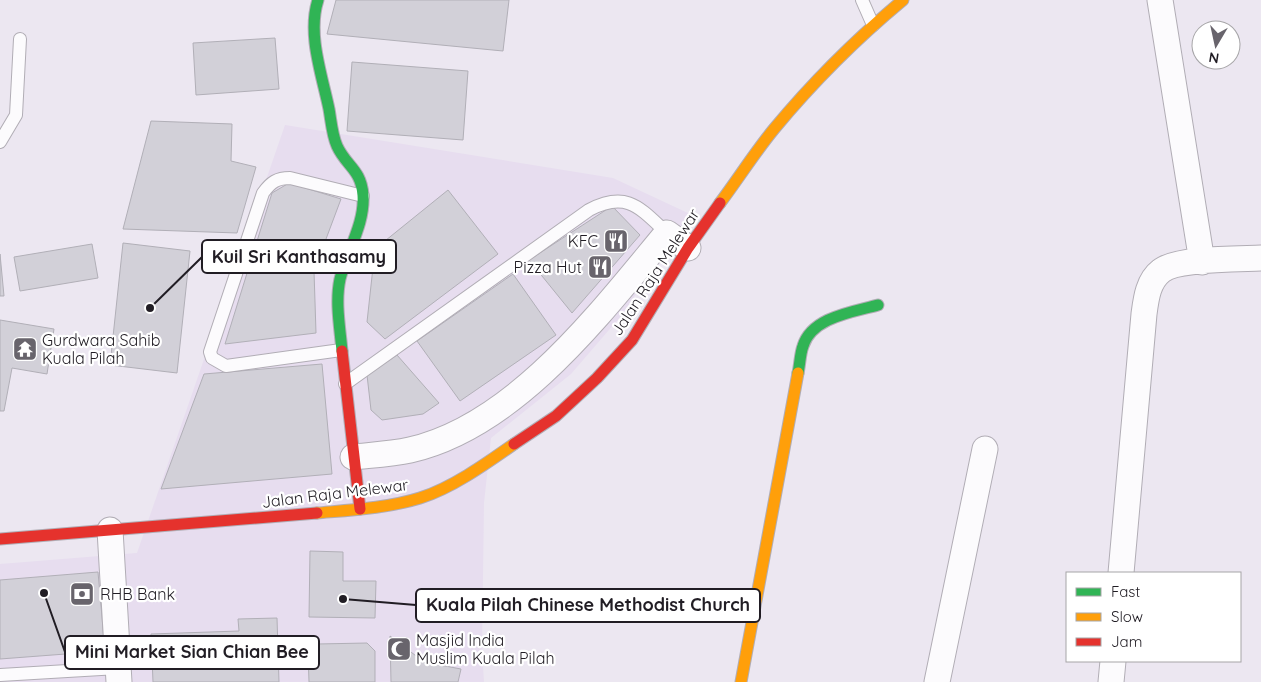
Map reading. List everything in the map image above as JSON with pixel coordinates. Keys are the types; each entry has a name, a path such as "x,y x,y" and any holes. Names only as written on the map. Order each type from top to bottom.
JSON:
{"main road":[{"path":"318,0 315,9 314,43 332,125 337,146 360,178 362,196 362,215 340,280 338,311 360,510"},
{"name":"Jalan Raja Melewar","path":"0,539 360,510 421,498 474,472 556,416 597,378 632,340 688,248 773,130 822,75 873,25 903,0"},
{"path":"741,682 803,345 808,333 827,320 878,305"}],"street":[{"path":"1160,0 1202,262"},
{"path":"353,457 411,450 460,432 498,408 523,389 582,336 667,233 688,248"},
{"path":"1121,572 1146,297 1151,284 1160,271 1175,264 1261,258"},
{"path":"937,682 985,448"},
{"path":"110,530 119,675"},
{"path":"1111,682 1113,662"}],"lane":[{"path":"862,0 873,25"},
{"path":"0,142 16,115 20,39"},
{"path":"341,350 226,366 212,358 210,352 263,193 271,182 282,178 290,178 362,196"},
{"path":"345,384 589,210 605,202 622,200 639,207 667,233"},
{"path":"0,675 119,675"}],"shaded area":[{"path":"285,125 613,178 690,214 621,316 571,374 491,438 484,503 482,651 484,682 0,682 0,564 137,553"}],"building":[{"path":"336,0 509,0 503,51 327,34"},
{"path":"275,38 279,89 196,95 193,43"},
{"path":"352,62 468,71 463,140 347,131"},
{"path":"151,121 232,124 231,161 256,167 237,233 123,229"},
{"path":"289,183 341,199 314,271 316,333 225,344 272,193"},
{"path":"448,190 498,254 385,339 367,322 375,249"},
{"path":"612,206 640,235 572,313 529,260"},
{"path":"123,243 190,251 177,373 110,365"},
{"path":"92,244 98,278 20,291 14,257"},
{"path":"0,254 4,296 0,296"},
{"path":"513,274 556,335 460,401 417,341"},
{"name":"Gurdwara Sahib Kuala Pilah","path":"0,320 54,329 47,374 12,368 4,411 0,411"},
{"path":"397,355 439,403 423,414 382,420 371,410 367,375"},
{"path":"322,364 332,474 161,489 204,374"},
{"path":"310,551 343,552 343,581 376,581 375,618 309,617"},
{"path":"98,572 105,651 0,659 0,580"},
{"path":"277,618 279,682 153,682 151,634 239,631 238,619"},
{"name":"Masjid India Muslim Kuala Pilah","path":"390,636 424,662 461,669 458,682 391,682"},
{"path":"367,643 375,651 375,682 309,682 308,652 317,644"}],"traffic: fast":[{"path":"318,0 315,13 315,40 335,142 356,173 362,186 363,195 363,206 358,227 340,279 338,315 342,351"},
{"path":"798,373 803,346 815,328 834,317 878,305"}],"traffic: slow":[{"path":"720,203 767,138 804,95 868,30 903,0"},
{"path":"741,682 798,373"},
{"path":"317,513 382,506 432,494 457,482 514,444"}],"traffic: jam":[{"path":"514,444 556,416 597,378 632,340 688,248 720,203"},
{"path":"342,351 360,509"},
{"path":"0,539 317,513"}],"place":[{"name":"KFC","path":"616,241"},
{"name":"Pizza Hut","path":"600,267"},
{"name":"Kuil Sri Kanthasamy","path":"150,308"},
{"name":"Gurdwara Sahib Kuala Pilah","path":"25,349"},
{"name":"Mini Market Sian Chian Bee","path":"44,593"},
{"name":"RHB Bank","path":"82,594"},
{"name":"Kuala Pilah Chinese Methodist Church","path":"343,599"},
{"name":"Masjid India Muslim Kuala Pilah","path":"399,649"}]}
